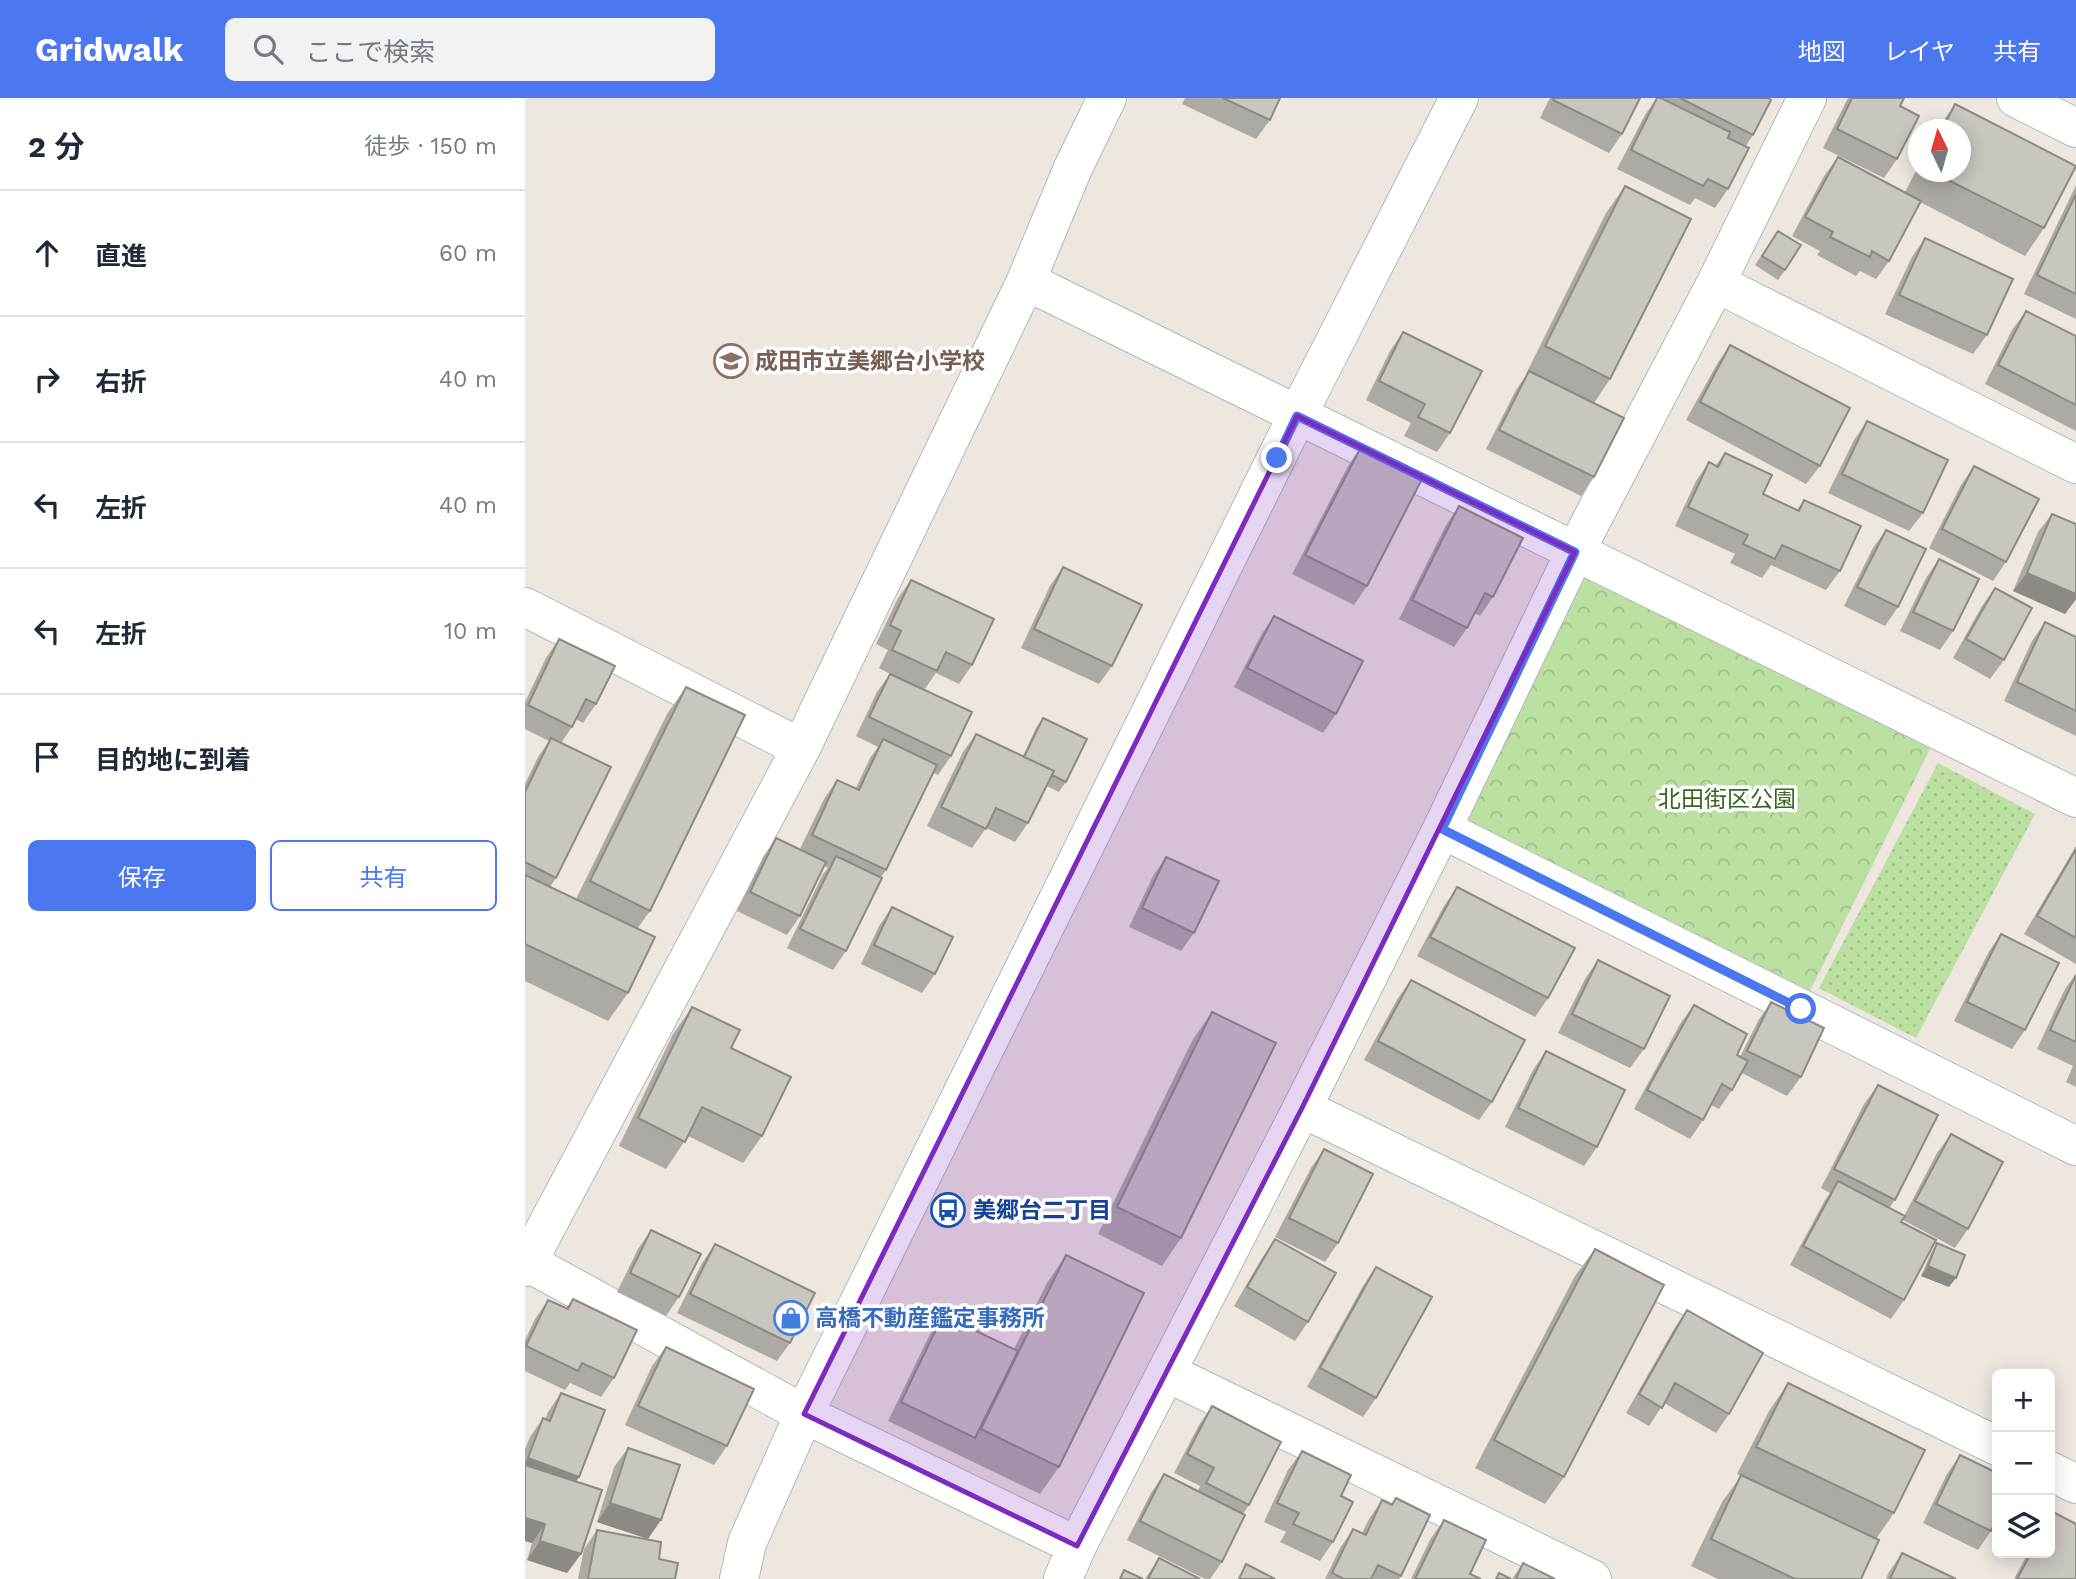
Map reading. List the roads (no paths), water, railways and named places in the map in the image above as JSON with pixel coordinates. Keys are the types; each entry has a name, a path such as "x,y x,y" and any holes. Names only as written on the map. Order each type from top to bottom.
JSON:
{"street":[{"path":"1108,98 1073,168 1026,281 801,748 526,1264 804,1414 1070,1563 1442,829 1575,552 1716,283 1807,98"},
{"path":"739,1579 747,1543 804,1414 1297,416 1459,98"},
{"path":"2016,98 2076,128"},
{"path":"1026,281 2076,798"},
{"path":"1716,283 2076,464"},
{"path":"529,619 801,748"},
{"path":"1442,829 2076,1146"},
{"path":"1302,1108 1992,1444"},
{"path":"1166,1372 1592,1579"},
{"path":"2055,1474 2076,1484"}],"place":[{"name":"成田市立美郷台小学校","path":"731,361"},
{"name":"美郷台二丁目","path":"948,1210"},
{"name":"高橋不動産鑑定事務所","path":"791,1318"}],"park label":[{"name":"北田街区公園","path":"1727,799"}]}
